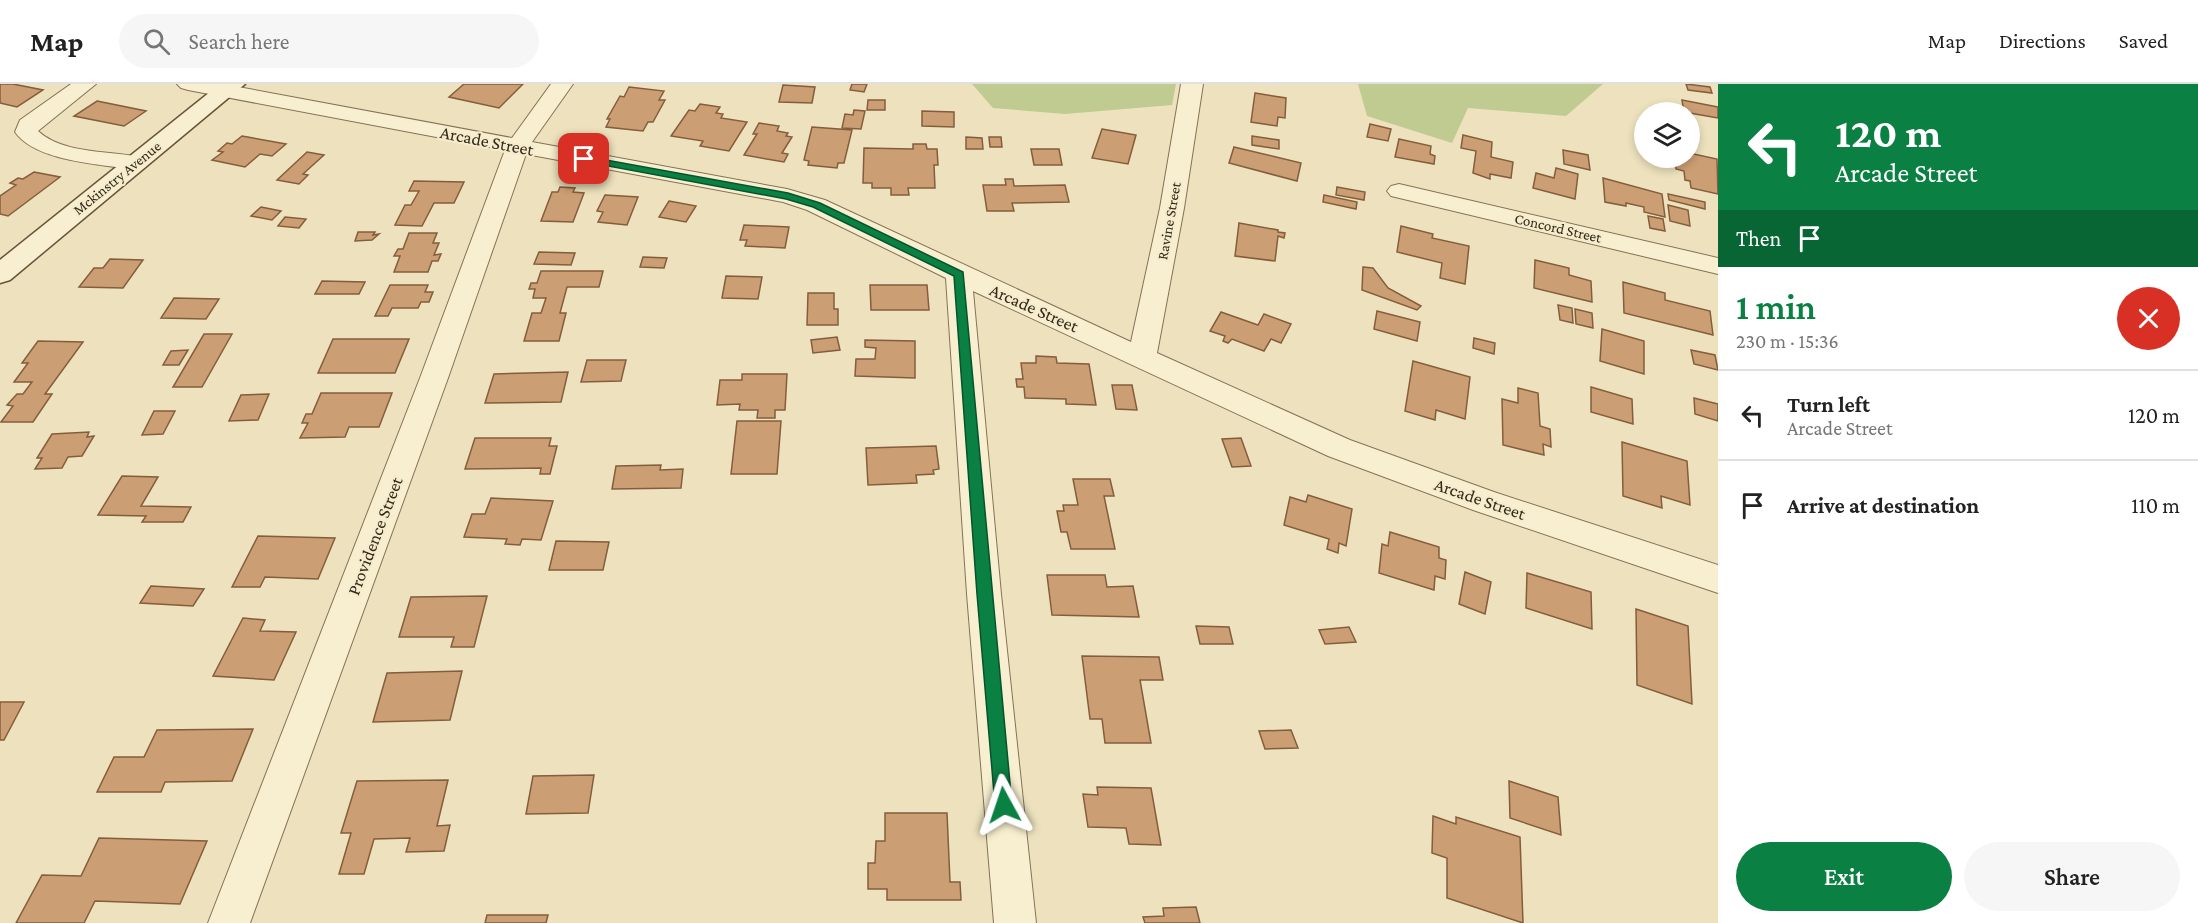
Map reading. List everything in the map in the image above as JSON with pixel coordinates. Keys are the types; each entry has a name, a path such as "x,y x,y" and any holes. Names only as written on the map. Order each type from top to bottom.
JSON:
{"street":[{"path":"85,84 28,125 26,132 41,144 136,163"},
{"name":"Arcade Street","path":"188,84 230,87 517,147 788,196 816,205 959,274 1339,448 1484,501 1718,579"},
{"name":"Providence Street","path":"229,923 434,378 517,147 562,84"},
{"name":"Ravine Street","path":"1142,357 1172,208 1192,84"},
{"name":"Mckinstry Avenue","path":"0,274 230,87"},
{"name":"Concord Street","path":"1399,191 1718,266"},
{"path":"959,274 984,594 1015,923"}],"green space":[{"path":"972,84 1176,84 1172,105 1065,114 993,108"},
{"path":"1358,84 1603,84 1566,116 1468,108 1452,143 1367,116"}],"building":[{"path":"0,84 43,90 17,107 0,103"},
{"path":"464,84 523,84 499,108 449,97"},
{"path":"852,84 867,84 864,92 850,90"},
{"path":"1686,84 1710,87 1712,93 1688,90"},
{"path":"783,85 815,87 812,103 779,102"},
{"path":"629,87 664,91 659,100 665,100 653,122 648,122 643,131 606,127 610,119 607,119 620,96 624,97"},
{"path":"1255,93 1286,98 1285,118 1278,117 1277,126 1251,122"},
{"path":"868,100 885,100 885,110 867,110"},
{"path":"97,101 146,111 124,126 74,116"},
{"path":"700,104 720,107 716,113 723,114 721,118 747,122 729,151 700,146 703,141 671,136 689,110 695,111"},
{"path":"1700,104 1718,107 1718,118 1700,115"},
{"path":"854,110 865,111 861,129 842,128 845,114 853,115"},
{"path":"922,111 954,112 954,127 922,126"},
{"path":"759,123 779,126 777,131 788,133 786,136 792,137 782,153 788,154 784,162 744,155 757,134 753,134"},
{"path":"1370,124 1391,129 1388,141 1367,137"},
{"path":"812,127 852,130 844,163 838,163 837,168 808,165 809,161 804,160"},
{"path":"1102,129 1136,135 1128,164 1092,158"},
{"path":"1463,135 1492,142 1491,157 1513,162 1511,178 1490,174 1490,179 1473,173 1476,151 1461,148"},
{"path":"242,136 286,144 272,156 260,154 245,167 212,160 223,152 218,151 227,143 232,144"},
{"path":"1252,136 1279,140 1279,149 1252,145"},
{"path":"966,137 982,138 983,149 966,149"},
{"path":"989,137 1001,137 1002,147 990,147"},
{"path":"1399,139 1431,146 1430,154 1435,156 1434,164 1395,157"},
{"path":"913,144 926,144 927,149 937,149 938,165 934,165 935,188 908,188 909,195 891,195 891,188 872,188 872,183 863,183 864,148 913,149"},
{"path":"1234,147 1301,163 1297,181 1229,163"},
{"path":"1031,149 1059,149 1062,165 1034,165"},
{"path":"1563,150 1588,155 1590,170 1564,164"},
{"path":"307,152 324,155 303,174 308,175 299,184 277,180"},
{"path":"1700,155 1717,159 1718,194 1691,188 1690,181 1685,180 1684,171 1676,169 1700,168"},
{"path":"1556,168 1578,174 1575,199 1533,188 1536,173 1554,178"},
{"path":"34,172 60,177 8,216 0,214 0,196 16,185 10,183"},
{"path":"1603,178 1662,194 1665,217 1644,212 1644,207 1605,202"},
{"path":"1005,179 1013,179 1014,186 1065,185 1069,202 1012,203 1014,211 987,211 983,185 1006,185"},
{"path":"414,181 464,182 454,203 434,203 422,226 395,225 405,205 411,205 419,191 409,191"},
{"path":"560,187 575,188 573,192 584,193 573,222 541,221 552,192 558,192"},
{"path":"1337,187 1365,192 1364,200 1336,195"},
{"path":"1668,194 1705,202 1705,209 1669,200"},
{"path":"605,195 638,197 627,225 598,222 603,212 597,211"},
{"path":"1324,195 1357,202 1356,209 1323,202"},
{"path":"669,201 696,206 686,222 659,217"},
{"path":"1668,205 1688,210 1690,226 1670,221"},
{"path":"261,207 281,211 272,220 251,216"},
{"path":"1648,216 1663,219 1665,231 1650,228"},
{"path":"285,217 306,219 299,228 278,226"},
{"path":"1239,223 1285,233 1284,238 1278,236 1275,261 1235,256"},
{"path":"744,225 789,227 785,248 745,246 747,240 740,240"},
{"path":"1401,226 1433,234 1432,238 1469,246 1465,284 1440,278 1442,263 1397,252"},
{"path":"358,232 379,234 372,240 355,241"},
{"path":"409,233 437,233 433,243 439,243 434,255 441,254 438,261 432,261 428,272 394,272 400,256 394,256 398,249 403,249"},
{"path":"539,252 575,253 571,265 534,264"},
{"path":"643,257 667,258 664,268 640,267"},
{"path":"110,259 143,260 123,288 79,287 94,268 103,268"},
{"path":"1535,260 1569,268 1569,275 1591,281 1592,302 1534,288"},
{"path":"1363,267 1373,268 1388,288 1421,306 1417,310 1362,290"},
{"path":"541,271 603,271 599,287 567,287 560,313 566,313 559,341 524,341 532,313 541,313 546,298 533,298 535,289 529,289 531,283 537,283"},
{"path":"726,276 762,277 758,299 722,298"},
{"path":"322,281 365,282 359,294 315,294"},
{"path":"1623,282 1665,293 1665,300 1710,311 1713,335 1624,313"},
{"path":"390,285 428,285 425,292 433,292 429,302 421,302 418,308 392,308 388,316 375,316"},
{"path":"870,285 927,285 929,310 871,310"},
{"path":"808,293 834,293 834,309 838,309 838,325 807,325"},
{"path":"174,298 219,299 206,319 161,318"},
{"path":"1558,305 1572,308 1573,323 1560,320"},
{"path":"1575,309 1592,313 1593,328 1576,324"},
{"path":"1377,311 1420,322 1417,341 1374,329"},
{"path":"1221,312 1258,325 1264,314 1291,324 1281,343 1271,339 1264,351 1232,339 1228,343 1223,341 1225,336 1210,331"},
{"path":"1602,329 1644,341 1644,374 1600,361"},
{"path":"204,334 232,334 202,387 173,387"},
{"path":"837,337 840,350 813,353 811,340"},
{"path":"1474,338 1495,343 1494,354 1473,348"},
{"path":"333,339 409,339 395,373 318,373"},
{"path":"865,340 915,341 915,378 855,376 856,359 875,359 876,348 865,347"},
{"path":"38,341 83,342 45,394 52,394 33,422 1,422 13,406 7,405 17,394 23,394 32,382 14,382 28,363 22,363"},
{"path":"188,350 179,365 163,365 171,351"},
{"path":"1691,350 1715,355 1718,370 1694,364"},
{"path":"1036,356 1056,357 1057,363 1089,364 1096,405 1066,404 1066,399 1025,398 1024,387 1017,387 1016,379 1023,379 1021,363 1036,363"},
{"path":"587,360 626,360 621,381 581,382"},
{"path":"1413,361 1470,377 1465,419 1436,410 1435,420 1405,411"},
{"path":"568,372 561,402 485,403 494,374"},
{"path":"742,374 787,374 785,410 775,410 775,418 757,418 758,410 739,410 740,404 717,405 720,380 742,380"},
{"path":"1112,385 1132,385 1137,410 1116,409"},
{"path":"1591,387 1632,399 1633,424 1591,412"},
{"path":"1518,388 1538,393 1540,426 1550,429 1551,447 1543,444 1544,455 1503,445 1502,399 1518,403"},
{"path":"321,393 392,393 379,427 349,427 345,437 300,438 308,423 302,423 306,414 312,414"},
{"path":"269,394 258,420 229,421 241,395"},
{"path":"1694,398 1718,404 1718,421 1695,414"},
{"path":"154,411 175,411 163,434 142,435"},
{"path":"737,421 781,421 777,474 731,474"},
{"path":"89,432 87,437 94,436 82,456 68,457 62,468 35,469 42,458 37,458 52,434"},
{"path":"475,438 551,438 549,446 557,446 550,474 540,474 541,468 465,469"},
{"path":"1241,438 1251,466 1232,467 1222,439"},
{"path":"1622,442 1687,461 1690,505 1661,496 1662,508 1623,496"},
{"path":"936,446 939,469 933,470 934,474 916,475 917,483 868,485 866,448"},
{"path":"661,465 660,470 683,469 681,488 612,489 616,466"},
{"path":"122,476 158,477 141,506 191,507 183,522 142,522 146,516 98,515"},
{"path":"1073,479 1110,479 1114,496 1104,496 1115,549 1071,549 1067,532 1061,532 1057,511 1064,511 1063,505 1078,505"},
{"path":"1308,495 1352,509 1346,546 1339,543 1338,553 1327,549 1329,539 1284,525 1290,497 1306,502"},
{"path":"491,498 553,501 541,540 522,539 520,545 505,544 507,539 464,537 472,514 485,514"},
{"path":"1390,532 1439,547 1439,558 1446,560 1445,579 1435,576 1434,590 1379,573 1382,544 1388,546"},
{"path":"258,536 335,538 318,579 265,577 260,587 232,587"},
{"path":"556,541 609,542 603,570 549,570"},
{"path":"1465,572 1491,582 1485,614 1459,604"},
{"path":"1527,573 1591,592 1592,629 1526,608"},
{"path":"1047,575 1105,575 1107,587 1133,586 1139,617 1052,615"},
{"path":"151,586 204,589 193,606 140,603"},
{"path":"487,596 474,647 451,647 454,637 399,637 411,597"},
{"path":"1636,609 1688,626 1692,704 1637,685"},
{"path":"243,618 265,620 260,631 296,632 274,680 213,676"},
{"path":"1196,626 1229,627 1233,644 1200,644"},
{"path":"1349,627 1356,642 1325,644 1319,630"},
{"path":"1082,656 1159,657 1163,680 1140,680 1151,743 1105,743 1102,719 1090,719"},
{"path":"462,671 450,720 373,722 387,673"},
{"path":"0,702 24,702 4,740 0,740"},
{"path":"253,729 232,781 165,782 161,792 97,792 114,757 144,757 157,730"},
{"path":"1291,730 1298,748 1265,749 1259,731"},
{"path":"594,775 588,813 526,814 533,776"},
{"path":"448,780 437,826 450,825 444,851 406,852 410,838 374,839 364,874 339,874 351,833 341,833 357,781"},
{"path":"1509,781 1558,797 1561,835 1510,818"},
{"path":"1097,787 1151,788 1161,845 1129,844 1126,828 1088,827 1083,794 1098,795"},
{"path":"885,813 947,813 950,882 960,882 961,900 887,900 887,889 868,889 868,863 875,863 876,841 885,841"},
{"path":"1433,816 1456,824 1456,817 1520,837 1523,923 1447,898 1447,858 1432,853"},
{"path":"99,838 207,841 180,904 95,901 84,923 16,923 42,875 81,876"},
{"path":"1196,907 1200,923 1145,923 1143,917 1164,916 1163,908"},
{"path":"487,915 548,915 546,923 485,923"}],"route":[{"path":"584,159 788,196 816,205 959,274 984,594 1004,805"}]}
